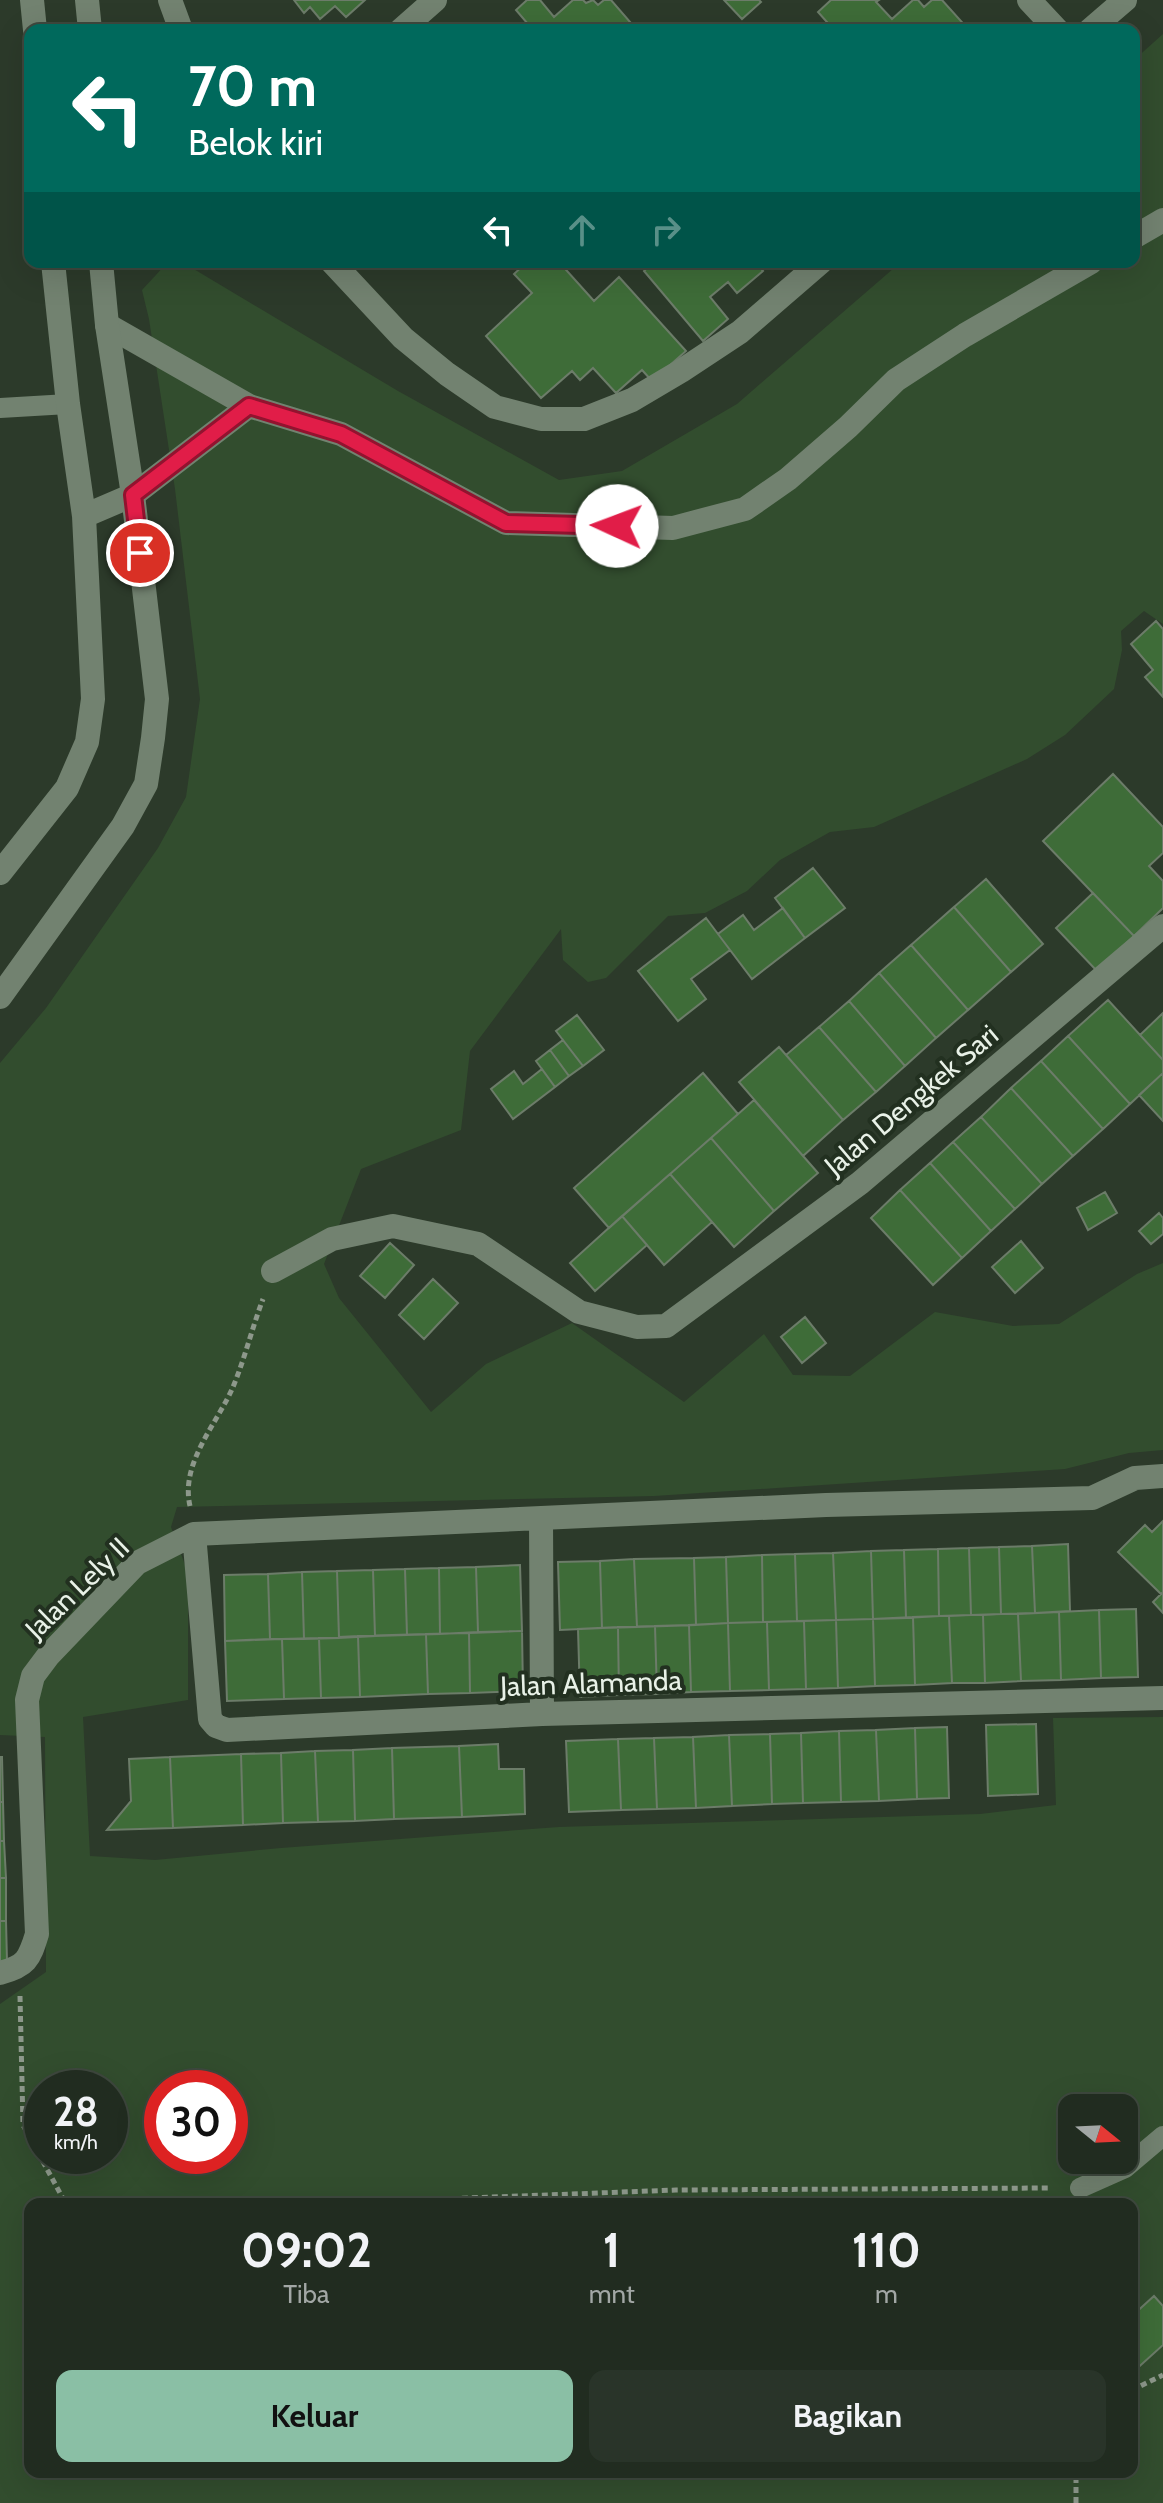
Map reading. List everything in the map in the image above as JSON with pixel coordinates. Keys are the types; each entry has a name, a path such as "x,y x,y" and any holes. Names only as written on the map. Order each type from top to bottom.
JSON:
{"street":[{"path":"32,0 34,24"},
{"path":"87,0 89,24"},
{"path":"170,0 179,24"},
{"path":"408,24 435,0"},
{"path":"1029,0 1051,24"},
{"path":"1097,24 1125,0"},
{"path":"1140,233 1163,220"},
{"path":"0,873 67,788 87,742 93,699 84,516 54,268"},
{"path":"0,997 123,826 146,784 157,699 102,268"},
{"path":"338,268 403,338 447,374 495,407 541,419 584,419 632,400 705,356 740,332 814,268"},
{"path":"107,325 249,406 341,434 506,523 673,528 745,509 788,479 896,380 965,335 1081,268"},
{"path":"84,516 133,495 249,406"},
{"name":"Jalan Dengkek Sari","path":"273,1271 332,1239 393,1226 478,1244 579,1312 637,1327 666,1326 860,1183 1163,926"},
{"path":"194,1534 826,1505 1092,1498 1135,1478 1163,1476"},
{"path":"541,1519 542,1714"},
{"name":"Jalan Alamanda","path":"194,1534 210,1719 216,1726 227,1730 542,1714 1163,1698"},
{"name":"Jalan Lely II","path":"10,1970 31,1955 37,1934 27,1700 33,1676 48,1656 137,1563 194,1534"}],"lane":[{"path":"0,408 68,404"},
{"path":"1080,2188 1125,2168 1163,2136"}],"path":[{"path":"194,1534 187,1494 194,1460 233,1387 273,1271"},
{"path":"10,1970 23,2125 63,2198"},
{"path":"468,2198 676,2190 1080,2188"},
{"path":"1138,2387 1163,2375"},
{"path":"1076,2478 1076,2503"}],"green space":[{"path":"1163,34 1163,624 1144,611 1121,631 1122,650 1114,689 1065,735 1027,759 874,827 830,832 780,860 747,891 705,913 668,916 606,978 588,982 563,960 561,929 470,1051 461,1130 361,1169 324,1264 339,1298 431,1412 486,1364 572,1323 684,1402 764,1334 793,1375 850,1376 935,1312 1013,1326 1059,1324 1137,1274 1163,1263 1163,1450 1129,1453 1065,1469 654,1496 177,1507 171,1527 188,1573 188,1700 83,1717 90,1856 155,1860 559,1827 980,1814 1056,1805 1053,1718 1163,1717 1163,2503 0,2503 0,2004 46,1972 45,1737 0,1735 0,1063 46,1008 158,848 186,797 200,699 175,489 142,290 162,268 192,268 398,391 559,480 622,471 737,404 894,268 1140,268 1140,55"}],"building":[{"path":"294,0 365,0 346,17 335,6 320,19 310,7 304,13"},
{"path":"527,0 540,0 554,17 573,0 586,3 593,0 598,5 604,0 611,0 632,24 528,24 516,10"},
{"path":"724,0 759,0 761,2 742,19"},
{"path":"831,0 879,0 876,2 892,19 913,0 918,0 924,7 932,0 942,0 964,24 829,24 818,12"},
{"path":"520,268 564,268 594,301 619,277 686,351 652,381 642,370 616,393 593,368 580,380 572,371 541,398 486,336 532,293 514,274"},
{"path":"647,268 760,268 763,271 737,293 728,282 710,297 728,319 703,341 644,271"},
{"path":"1156,621 1163,629 1163,697 1145,677 1153,670 1131,644"},
{"path":"1113,774 1163,827 1163,853 1149,866 1163,881 1163,908 1134,936 1043,841"},
{"path":"813,868 845,908 805,938 775,898"},
{"path":"986,879 1043,944 1011,972 954,907"},
{"path":"1093,893 1134,936 1097,971 1056,928"},
{"path":"954,907 1011,972 968,1010 911,945"},
{"path":"783,908 805,938 752,979 718,934 743,915 754,930"},
{"path":"706,918 730,950 691,979 706,999 678,1021 638,971"},
{"path":"911,945 968,1010 936,1038 879,973"},
{"path":"879,973 936,1038 905,1066 849,1001"},
{"path":"1108,1000 1163,1060 1163,1073 1130,1104 1068,1036"},
{"path":"849,1001 905,1066 876,1092 819,1027"},
{"path":"1163,1013 1163,1060 1140,1035"},
{"path":"577,1015 604,1050 583,1066 556,1031"},
{"path":"819,1027 876,1092 843,1120 786,1055"},
{"path":"1068,1036 1130,1104 1103,1129 1041,1061"},
{"path":"563,1040 583,1066 569,1076 550,1050"},
{"path":"779,1047 843,1120 803,1156 739,1082"},
{"path":"550,1050 569,1076 555,1087 536,1061"},
{"path":"1041,1061 1103,1129 1073,1156 1011,1088"},
{"path":"542,1069 555,1087 513,1119 491,1089 514,1071 523,1084"},
{"path":"703,1073 738,1114 609,1228 574,1188"},
{"path":"1163,1073 1163,1121 1139,1095"},
{"path":"1011,1088 1073,1156 1042,1184 981,1117"},
{"path":"754,1100 818,1173 774,1211 711,1138"},
{"path":"981,1117 1042,1184 1015,1209 953,1142"},
{"path":"711,1138 774,1211 734,1247 670,1174"},
{"path":"953,1142 1015,1209 991,1231 930,1163"},
{"path":"930,1163 991,1231 962,1258 900,1190"},
{"path":"670,1174 712,1222 664,1265 622,1216"},
{"path":"900,1190 962,1258 933,1285 871,1218"},
{"path":"1105,1192 1117,1213 1088,1230 1077,1208"},
{"path":"1159,1213 1163,1218 1163,1234 1151,1244 1139,1231"},
{"path":"622,1216 647,1245 595,1291 570,1263"},
{"path":"1021,1241 1043,1268 1015,1293 992,1267"},
{"path":"390,1243 414,1265 385,1298 360,1276"},
{"path":"433,1279 458,1303 424,1339 399,1315"},
{"path":"805,1317 826,1343 802,1363 781,1337"},
{"path":"1163,1521 1161,1594 1118,1552 1145,1525 1152,1532"},
{"path":"1068,1544 1070,1611 1035,1613 1032,1546"},
{"path":"1032,1546 1035,1613 1001,1614 999,1547"},
{"path":"999,1547 1001,1614 971,1615 969,1548"},
{"path":"969,1548 971,1615 939,1616 938,1549"},
{"path":"938,1549 939,1616 906,1618 904,1550"},
{"path":"904,1550 906,1618 873,1619 871,1551"},
{"path":"871,1551 873,1619 836,1620 833,1553"},
{"path":"833,1553 836,1620 797,1621 795,1554"},
{"path":"795,1554 797,1621 763,1622 762,1555"},
{"path":"762,1555 763,1622 728,1623 726,1557"},
{"path":"726,1557 728,1623 696,1625 694,1558"},
{"path":"694,1558 696,1625 637,1627 634,1559"},
{"path":"634,1559 637,1627 602,1628 600,1561"},
{"path":"600,1561 602,1628 560,1630 558,1562"},
{"path":"520,1565 522,1631 478,1632 476,1567"},
{"path":"476,1567 478,1632 440,1634 439,1568"},
{"path":"439,1568 440,1634 407,1635 405,1569"},
{"path":"405,1569 407,1635 375,1636 373,1570"},
{"path":"373,1570 375,1636 339,1638 337,1571"},
{"path":"337,1571 339,1638 304,1639 302,1572"},
{"path":"302,1572 304,1639 270,1639 268,1574"},
{"path":"268,1574 270,1639 225,1641 224,1575"},
{"path":"1163,1592 1163,1613 1153,1602"},
{"path":"1136,1609 1138,1677 1101,1678 1099,1610"},
{"path":"1099,1610 1101,1678 1061,1680 1059,1612"},
{"path":"1059,1612 1061,1680 1021,1681 1018,1614"},
{"path":"1018,1614 1021,1681 985,1683 983,1615"},
{"path":"983,1615 985,1683 952,1683 949,1616"},
{"path":"949,1616 952,1683 915,1685 913,1617"},
{"path":"913,1617 915,1685 875,1686 873,1619"},
{"path":"873,1619 875,1686 838,1688 836,1620"},
{"path":"836,1620 838,1688 806,1689 804,1621"},
{"path":"804,1621 806,1689 769,1690 767,1622"},
{"path":"767,1622 769,1690 730,1691 728,1623"},
{"path":"728,1623 730,1691 691,1692 689,1625"},
{"path":"689,1625 691,1692 657,1694 655,1626"},
{"path":"655,1626 657,1694 619,1695 618,1627"},
{"path":"618,1627 619,1695 580,1697 578,1629"},
{"path":"522,1631 523,1691 470,1693 469,1633"},
{"path":"469,1633 470,1693 428,1694 426,1634"},
{"path":"426,1634 428,1694 360,1697 358,1636"},
{"path":"358,1636 360,1697 321,1698 319,1638"},
{"path":"319,1638 321,1698 284,1699 282,1639"},
{"path":"282,1639 284,1699 227,1701 225,1641"},
{"path":"1036,1724 1038,1794 988,1796 986,1725"},
{"path":"947,1727 949,1798 917,1799 915,1728"},
{"path":"915,1728 917,1799 879,1801 876,1730"},
{"path":"876,1730 879,1801 841,1802 839,1731"},
{"path":"839,1731 841,1802 803,1803 801,1733"},
{"path":"801,1733 803,1803 772,1804 770,1734"},
{"path":"770,1734 772,1804 732,1806 729,1735"},
{"path":"729,1735 732,1806 696,1808 693,1737"},
{"path":"693,1737 696,1808 657,1809 654,1738"},
{"path":"654,1738 657,1809 621,1810 618,1739"},
{"path":"618,1739 621,1810 569,1812 566,1741"},
{"path":"498,1744 499,1769 524,1769 525,1814 462,1817 459,1746"},
{"path":"459,1746 462,1817 394,1819 392,1748"},
{"path":"392,1748 394,1819 355,1821 353,1750"},
{"path":"353,1750 355,1821 318,1822 315,1751"},
{"path":"315,1751 318,1822 283,1823 281,1753"},
{"path":"281,1753 283,1823 243,1825 241,1754"},
{"path":"241,1754 243,1825 173,1828 170,1757"},
{"path":"2,1757 3,1802 0,1802"},
{"path":"170,1757 173,1828 107,1830 131,1801 129,1759"},
{"path":"0,1802 3,1802 4,1841 0,1841"},
{"path":"0,1841 4,1841 6,1878 0,1878"},
{"path":"0,1878 6,1878 6,1921 0,1921"},
{"path":"0,1921 6,1921 7,1961 0,1961"},
{"path":"1154,2296 1163,2306 1163,2345 1138,2368 1138,2311"}],"route":[{"path":"140,553 133,495 249,406 341,434 506,523 617,526"}]}
